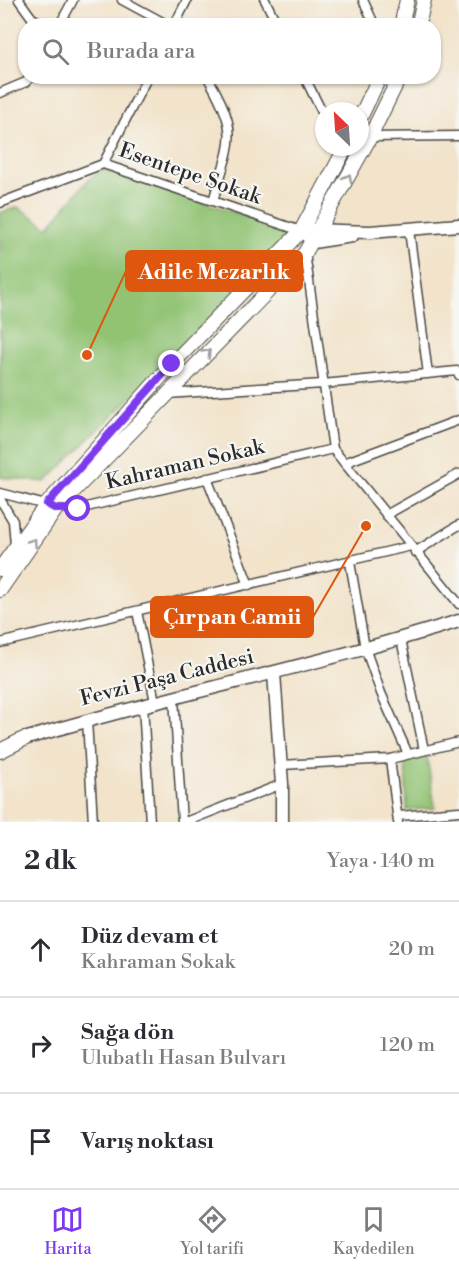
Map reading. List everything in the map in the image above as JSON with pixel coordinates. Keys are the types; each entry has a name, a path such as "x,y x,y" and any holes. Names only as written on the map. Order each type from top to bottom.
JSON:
{"main road":[{"path":"402,18 407,0"},
{"path":"420,18 424,0"},
{"path":"368,102 376,84"},
{"path":"0,590 51,506 167,394 312,242 396,84"},
{"path":"0,568 15,545 172,364 301,231 339,156"},
{"path":"312,242 370,232 459,225"},
{"path":"301,231 312,242"},
{"name":"Fevzi Paşa Caddesi","path":"0,744 401,639 459,621"},
{"path":"274,673 281,765 282,822"},
{"name":"Fevzi Paşa Caddesi","path":"0,751 24,739"}],"street":[{"path":"19,0 32,18"},
{"path":"63,18 73,0"},
{"path":"122,0 157,18"},
{"path":"177,18 187,0"},
{"path":"265,0 274,18"},
{"path":"363,0 371,18"},
{"path":"0,93 22,84"},
{"path":"103,164 144,84"},
{"path":"211,84 225,109 231,138 213,201"},
{"path":"308,84 317,102"},
{"path":"370,136 459,136"},
{"name":"Esentepe Sokak","path":"0,203 103,164 301,231"},
{"path":"409,230 428,374"},
{"path":"312,242 323,384 333,449 459,604"},
{"path":"167,394 458,373"},
{"path":"344,463 459,420"},
{"name":"Kahraman Sokak","path":"0,493 51,506 78,509 333,449"},
{"path":"386,515 459,474"},
{"path":"207,478 249,585"},
{"path":"0,499 13,521 15,545"},
{"path":"0,644 413,549 459,525"},
{"path":"350,562 365,648 381,693 408,754"},
{"path":"137,611 149,704 150,822"},
{"path":"401,639 424,750"},
{"path":"174,698 183,822 282,784"},
{"path":"87,720 93,822"},
{"path":"281,765 390,759 459,742"},
{"path":"390,759 398,819 459,811"}],"green space":[{"path":"104,169 296,233 46,482 0,477 0,213 18,207 48,227 88,180"},
{"path":"426,750 435,808 407,810 405,760"}],"place":[{"name":"Adile Mezarlık","path":"87,355"},
{"name":"Çırpan Camii","path":"366,526"}],"route":[{"path":"78,509 56,509 47,504 172,364"}]}
